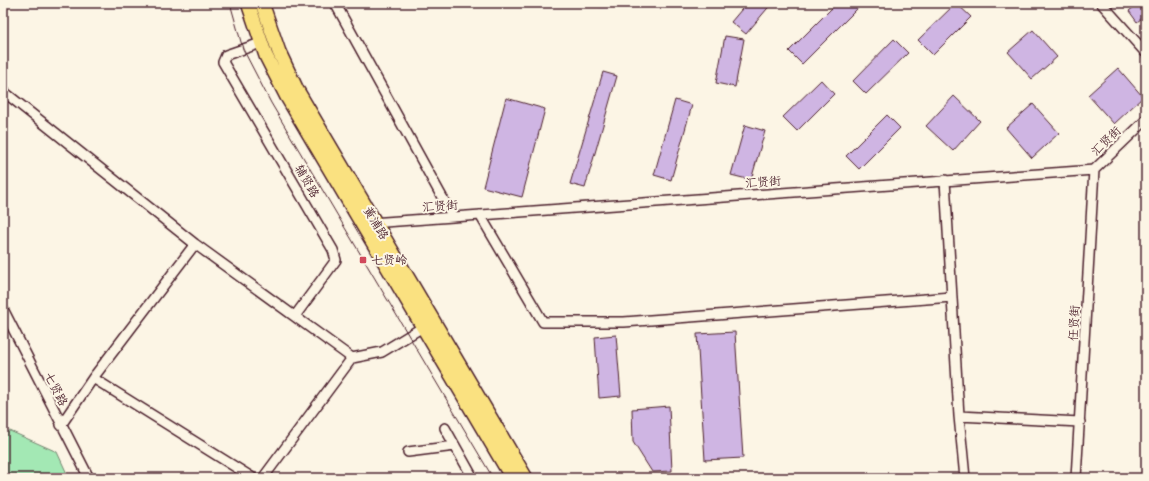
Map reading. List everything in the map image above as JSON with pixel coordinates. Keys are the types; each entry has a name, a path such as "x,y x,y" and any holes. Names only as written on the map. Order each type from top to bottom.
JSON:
{"highway":[{"name":"黄浦路","path":"248,3 261,44 287,98 512,478"},
{"name":"黄浦路","path":"262,3 279,52 290,78 526,478"}],"street":[{"path":"335,3 453,217"},
{"path":"1101,3 1146,53"},
{"name":"辅贤路","path":"261,44 226,55 223,62 334,250 336,260 295,316"},
{"path":"3,91 195,244 352,358"},
{"name":"汇贤街","path":"362,224 1094,170 1146,120"},
{"name":"任贤街","path":"1076,478 1094,170"},
{"path":"945,180 959,416 965,478"},
{"path":"480,215 543,322 624,322 952,297"},
{"path":"61,425 93,378 195,244"},
{"name":"七贤路","path":"3,309 89,478"},
{"path":"263,478 352,358 382,352 423,327"},
{"path":"93,378 253,478"},
{"path":"959,416 1080,422"},
{"path":"445,428 473,478"},
{"path":"408,452 455,446"}],"shaded area":[{"path":"572,3 641,3 603,9"}],"green space":[{"path":"10,431 57,452 69,478 3,478 3,434"}],"building":[{"path":"747,3 772,3 746,34 731,22"},
{"path":"837,3 852,3 858,8 802,64 789,51"},
{"path":"956,3 971,17 933,55 918,40"},
{"path":"1139,3 1146,3 1146,15 1137,22 1129,11"},
{"path":"1033,30 1057,57 1032,79 1008,52"},
{"path":"725,36 744,39 735,87 716,83"},
{"path":"894,39 908,53 866,94 853,81"},
{"path":"1118,68 1143,97 1114,124 1088,95"},
{"path":"603,72 617,76 585,188 570,184"},
{"path":"821,80 834,94 797,131 783,117"},
{"path":"954,96 980,121 953,151 926,126"},
{"path":"506,98 545,109 522,197 483,187"},
{"path":"675,100 692,105 671,180 654,175"},
{"path":"1033,104 1059,133 1032,158 1006,128"},
{"path":"887,115 900,128 859,169 846,156"},
{"path":"745,125 765,131 751,180 731,175"},
{"path":"735,332 743,458 705,460 697,334"},
{"path":"616,335 621,396 599,398 595,337"},
{"path":"669,406 672,471 652,472 633,442 632,409"}],"tram line":[{"path":"230,3 243,49 271,103 493,478"}],"place":[{"name":"七贤岭","path":"363,260"}]}
